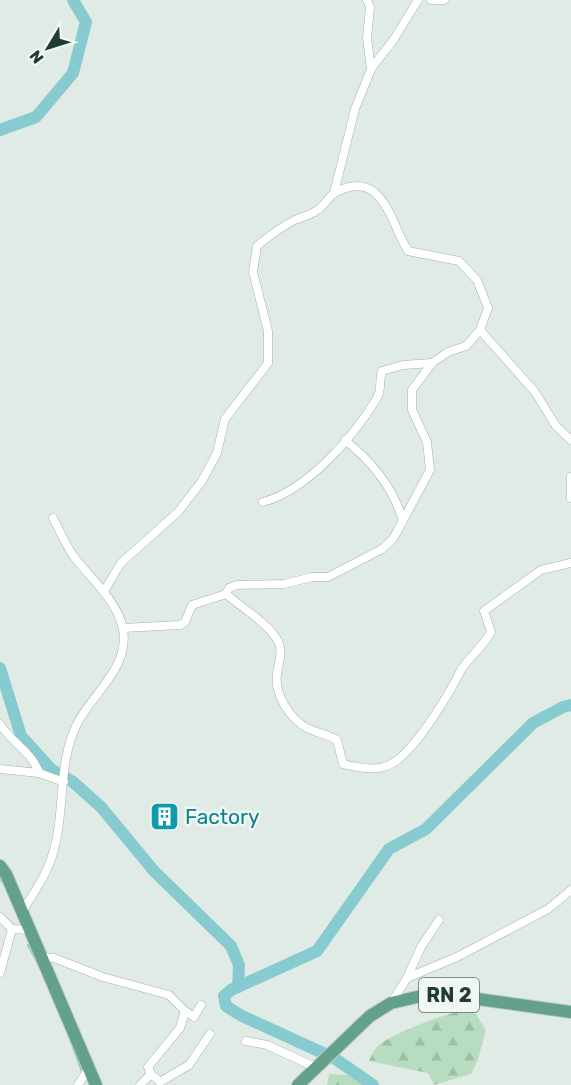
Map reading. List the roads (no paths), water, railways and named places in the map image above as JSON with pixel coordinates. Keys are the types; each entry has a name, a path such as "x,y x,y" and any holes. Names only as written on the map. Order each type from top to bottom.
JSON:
{"main road":[{"path":"0,866 96,1085"},
{"name":"RN 2","path":"298,1085 370,1016 391,1003 434,993 571,1012"}],"street":[{"path":"367,0 370,6 367,38 371,69"},
{"path":"334,193 355,109 371,69 394,39 418,0"},
{"path":"431,0 444,0"},
{"path":"104,591 120,563 178,512 202,481 217,453 225,419 268,363 268,331 253,272 257,246 285,225 316,211 334,193 350,187 370,188 384,198 396,231 408,251 459,261 477,280 488,308 480,330 466,346 448,352 432,363 412,390 412,410 427,442 430,470 393,539 382,549 328,578 312,577 267,586 237,585 229,588 226,594 192,605 185,622 180,625 123,628"},
{"path":"480,330 535,392 556,426 571,440"},
{"path":"263,502 310,479 345,440 377,398 382,371 403,364 432,363"},
{"path":"345,440 364,456 388,488 403,521"},
{"path":"571,477 571,497"},
{"path":"22,912 40,884 52,856 64,782 64,765 76,726 116,670 123,647 123,628 104,591 73,555 53,518"},
{"path":"226,594 269,630 279,642 281,654 276,682 281,699 290,712 309,729 337,740 343,764 369,770 396,762 426,728 457,683 461,670 483,647 491,632 484,611 541,570 571,563"},
{"path":"0,724 9,738 36,762 39,772"},
{"path":"0,770 39,772 64,782"},
{"path":"407,978 459,956 548,909 571,890"},
{"path":"0,917 12,929 28,930"},
{"path":"391,1003 407,978 421,947 439,920"},
{"path":"0,973 12,929"},
{"path":"39,957 54,958 103,977 169,995 194,1017 201,1005"},
{"path":"185,1011 180,1028 148,1067 150,1074 160,1082 189,1065 210,1034"},
{"path":"246,1041 267,1045 318,1067"},
{"path":"78,1084 89,1068"},
{"path":"140,1085 150,1074"}],"waterway":[{"path":"0,130 36,117 73,73 86,22 73,0"},
{"path":"0,668 21,736 52,770 73,782 101,807 154,871 231,946 239,965 238,987"},
{"path":"373,1085 334,1058 240,1015 226,1006 224,996 231,990 317,951 389,849 426,829 533,723 571,705"},
{"path":"0,878 5,886"},
{"path":"28,945 39,966"},
{"path":"69,1037 83,1074"}],"place":[{"name":"Factory","path":"164,816"}]}
